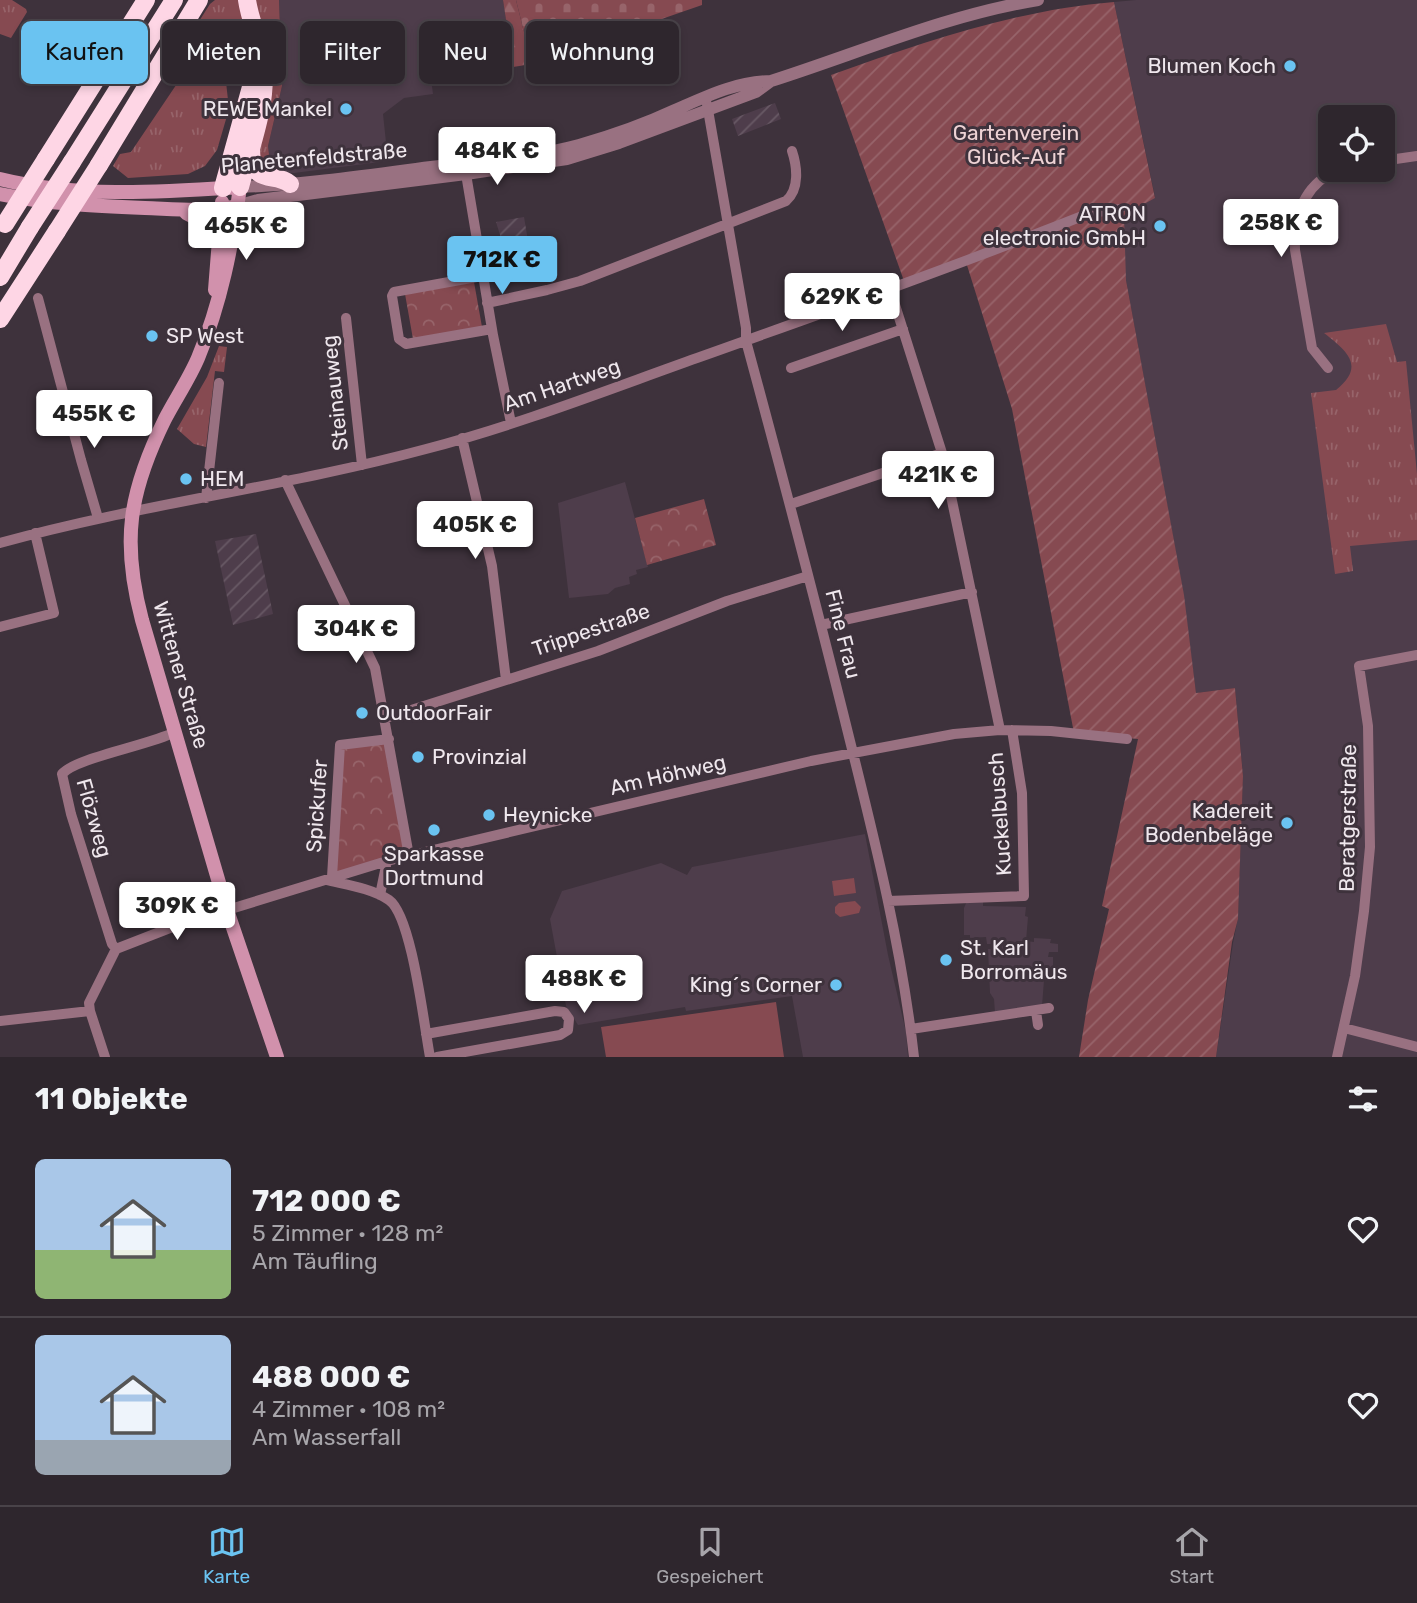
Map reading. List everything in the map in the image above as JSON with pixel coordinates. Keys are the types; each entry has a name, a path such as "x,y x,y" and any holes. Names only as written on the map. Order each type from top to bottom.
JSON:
{"highway":[{"path":"2,228 146,0"},
{"path":"0,277 174,0"},
{"path":"0,318 99,165 199,0"},
{"path":"232,188 251,141 262,105 265,82 263,60 247,0"},
{"path":"155,72 185,45 212,36 233,44 248,59 253,76 232,188"},
{"path":"251,141 252,163 259,172 268,178 285,179 290,184"}],"main road":[{"name":"Planetenfeldstraße","path":"0,179 43,187 132,193 232,188"},
{"name":"Wittener Straße","path":"232,188 237,206 223,286 197,360 152,449 137,489 129,533 133,579 175,732 227,910 277,1057"},
{"name":"Wittener Straße","path":"214,309 221,209 232,188"},
{"name":"Planetenfeldstraße","path":"0,194 89,206 221,209 237,206"},
{"path":"178,209 207,224 217,245"}],"street":[{"name":"Planetenfeldstraße","path":"237,206 258,200 546,163 586,154 756,92 771,82 949,21 1038,0"},
{"name":"Planetenfeldstraße","path":"232,188 325,180 557,150 634,126 705,96 750,82 771,82"},
{"path":"705,96 708,109"},
{"name":"Fine Frau","path":"708,109 747,341 791,504 888,901 914,1057"},
{"path":"487,303 580,281 790,198 797,167 792,151"},
{"path":"1395,159 1417,156"},
{"path":"466,174 482,276 511,423"},
{"path":"1318,181 1305,196 1296,220 1294,235 1312,348 1328,368"},
{"name":"Am Hartweg","path":"0,543 98,518 362,465 462,438 569,405 890,289 1090,213 1120,209"},
{"path":"482,276 394,292 392,296 399,339 406,344 492,329"},
{"path":"890,289 942,453 1000,730"},
{"path":"38,298 98,518"},
{"name":"Steinauweg","path":"346,318 362,465"},
{"path":"791,368 903,329"},
{"path":"206,498 219,383"},
{"path":"462,438 492,566 506,680"},
{"path":"791,504 942,453"},
{"path":"285,480 375,668 410,856"},
{"path":"0,626 54,613 35,533"},
{"name":"Trippestraße","path":"386,718 598,651 727,601 808,576"},
{"path":"821,625 972,592"},
{"name":"Beratgerstraße","path":"1337,1057 1364,911 1370,847 1368,726 1359,666 1417,655"},
{"name":"Am Höhweg","path":"116,949 175,926 387,861 853,752 954,734 1000,730 1127,739"},
{"name":"Kuckelbusch","path":"888,901 1008,898 1024,895 1022,793 1012,730"},
{"name":"Flözweg","path":"116,949 112,944 77,833 62,774 75,765 175,732"},
{"name":"Spickufer","path":"327,878 340,745 389,739"},
{"path":"380,895 387,861"},
{"path":"327,878 359,887 392,902 405,927 430,1057"},
{"path":"105,1057 89,1003 116,949"},
{"path":"911,1029 1049,1009"},
{"path":"0,1021 90,1011"},
{"path":"426,1034 555,1011 564,1012 569,1019 569,1030 560,1035 437,1057"},
{"path":"1036,1011 1038,1025"},
{"path":"1344,1028 1417,1047"}],"shaded area":[{"path":"279,0 503,0 506,21 419,21 419,84 432,84 433,94 404,98 383,114 388,161 294,173 278,172 268,146 282,84 286,84 286,21 280,21"},
{"path":"1417,0 1417,1057 1216,1057 1238,918 1243,775 1235,688 1196,693 1183,592 1126,280 1117,219 1155,197 1114,2"},
{"path":"775,103 781,119 738,136 732,119"},
{"path":"524,217 529,247 505,251 496,222"},
{"path":"625,482 648,567 636,570 637,574 629,577 630,584 615,588 608,594 569,598 558,503"},
{"path":"256,534 273,614 233,625 215,541"},
{"path":"865,834 906,1032 908,1057 803,1057 792,996 686,1011 685,1007 578,1025 566,1006 550,919 562,891 661,863 687,875 692,867"},
{"path":"967,901 983,901 983,906 1026,907 1026,941 1034,942 1034,938 1051,939 1050,943 1058,944 1058,952 1049,952 1048,957 1053,957 1053,971 1047,973 1044,980 1042,1006 995,1013 994,999 990,993 988,949 995,949 995,944 987,944 986,937 970,938 970,935 964,935 964,908"}],"green space":[{"path":"0,0 12,0 26,9 27,12 11,38 0,34"},
{"path":"215,0 242,0 248,21 199,21"},
{"path":"253,0 279,0 280,21 254,21"},
{"path":"503,0 516,0 526,40 526,65 513,67 512,21 506,21"},
{"path":"516,0 702,0 702,5 656,21 526,21 526,40"},
{"name":"Gartenverein Glück-Auf","path":"1114,2 1155,198 1124,215 1126,280 1184,595 1196,693 1235,688 1243,776 1238,919 1232,942 1216,1057 1079,1057 1088,1000 1109,909 1102,906 1138,739 1074,733 1012,409 966,262 904,281 831,75 971,29 1042,12"},
{"path":"177,84 226,84 229,109 217,150 205,166 188,174 128,178 113,166 120,154 131,152"},
{"path":"256,84 282,84 268,146 278,172 269,170 261,162 258,164"},
{"path":"474,282 482,327 413,339 405,294"},
{"path":"1386,324 1397,362 1406,361 1417,474 1417,540 1350,546 1353,571 1335,574 1311,393 1336,390 1350,374 1350,359 1340,346 1324,333"},
{"path":"219,346 227,347 224,372 215,371 206,447 194,444 177,429 207,377"},
{"path":"704,499 716,545 647,565 635,518"},
{"path":"389,739 409,856 332,877 340,745"},
{"path":"854,878 856,893 834,896 832,881"},
{"path":"855,901 861,907 859,913 840,917 835,913 835,907 839,903"},
{"path":"776,1002 784,1057 606,1057 601,1027"}],"place":[{"name":"Blumen Koch","path":"1290,66"},
{"name":"REWE Mankel","path":"346,109"},
{"name":"ATRON electronic GmbH","path":"1160,226"},
{"name":"SP West","path":"152,336"},
{"name":"HEM","path":"186,479"},
{"name":"OutdoorFair","path":"362,713"},
{"name":"Provinzial","path":"418,757"},
{"name":"Heynicke","path":"489,815"},
{"name":"Kadereit Bodenbeläge","path":"1287,823"},
{"name":"Sparkasse Dortmund","path":"434,830"},
{"name":"St. Karl Borromäus","path":"946,960"},
{"name":"King´s Corner","path":"836,985"}]}
